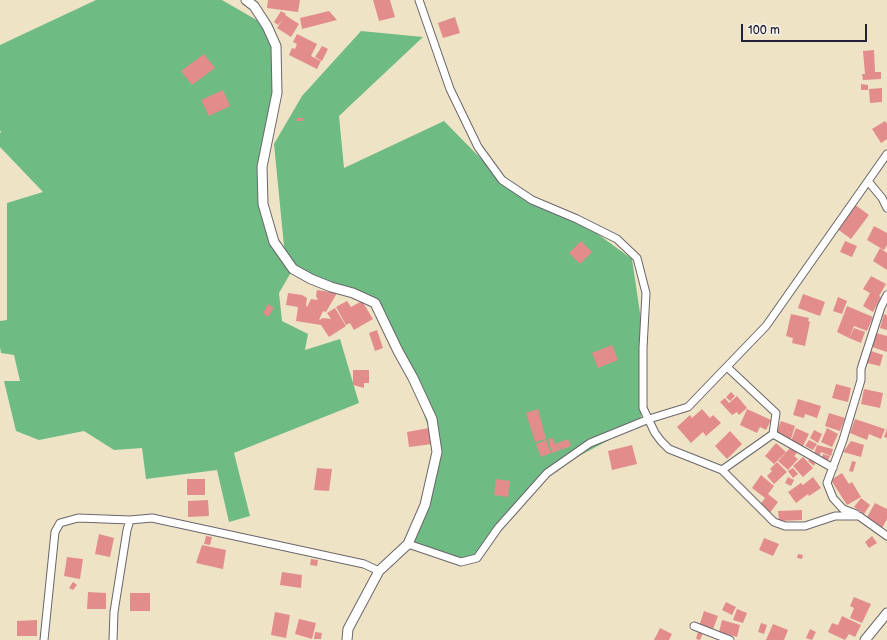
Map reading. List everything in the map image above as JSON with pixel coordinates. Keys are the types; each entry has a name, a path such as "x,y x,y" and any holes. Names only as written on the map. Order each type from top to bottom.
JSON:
{"street":[{"path":"246,0 254,3 276,46 277,93 262,168 263,204 274,242 293,269 331,287 353,293 375,303 432,419 437,452 425,504 408,544 379,571 348,629 347,640"},
{"path":"419,0 450,89 478,147 502,180 532,200 577,219 617,239 637,258 646,293 643,348 643,408 655,434 669,449 722,470 774,522 785,526 805,526 835,516 859,516"},
{"path":"408,544 461,562 477,558 498,528 547,474 590,443 649,420 688,407 766,326 887,154"},
{"path":"868,181 882,198 887,208"},
{"path":"887,296 881,308 861,369 860,380 843,440 827,483 833,498 843,509 859,516 887,536"},
{"path":"722,470 773,434 776,413 727,367"},
{"path":"773,434 833,468"},
{"path":"44,640 55,532 60,523 78,518 130,520 152,518 364,564 379,571"},
{"path":"113,640 114,612 127,530 130,520"},
{"path":"865,640 887,613"},
{"path":"694,626 730,640"}],"green space":[{"path":"96,0 222,0 267,26 278,68 262,168 263,204 274,242 285,256 274,144 302,96 361,31 423,37 339,116 344,168 444,121 502,180 577,219 632,259 644,340 641,423 547,473 469,560 408,544 428,493 437,452 408,369 375,303 293,269 279,293 282,321 308,334 305,350 340,339 359,403 234,453 250,516 229,522 217,470 146,479 142,448 114,450 84,431 39,440 16,431 4,381 20,381 14,355 1,353 0,347 0,321 7,320 7,203 43,192 0,147 0,45"}],"building":[{"path":"268,0 300,0 298,12 267,8"},
{"path":"373,0 390,0 395,17 379,21"},
{"path":"281,11 299,24 291,37 277,28 283,19 278,25 274,22"},
{"path":"329,11 337,20 302,29 300,18"},
{"path":"455,17 460,33 443,38 438,23"},
{"path":"297,34 317,44 311,56 321,61 317,69 289,55 292,48 295,49 297,44 293,42"},
{"path":"322,46 328,49 322,61 315,57"},
{"path":"874,50 875,72 881,72 881,79 863,80 862,74 865,74 863,51"},
{"path":"204,54 215,68 192,85 181,71"},
{"path":"861,84 868,85 868,90 861,90"},
{"path":"882,88 882,102 870,103 869,89"},
{"path":"223,90 230,106 209,116 201,100"},
{"path":"297,118 303,118 303,121 296,121"},
{"path":"885,121 887,124 887,139 881,143 872,129"},
{"path":"854,204 869,215 851,239 836,228"},
{"path":"874,226 887,233 887,245 884,250 867,240"},
{"path":"581,241 592,252 580,264 569,253"},
{"path":"845,241 857,246 852,257 840,252"},
{"path":"880,248 887,253 887,270 873,261"},
{"path":"871,276 886,284 879,296 881,297 873,312 863,306 870,293 863,289"},
{"path":"317,290 337,293 326,312 323,311 319,320 323,318 331,319 327,313 335,308 346,326 329,337 321,325 296,321 298,307 286,305 288,293 302,295 307,298 307,307 311,299 318,300 316,296"},
{"path":"803,294 825,302 820,316 798,308"},
{"path":"838,297 847,301 842,314 833,311"},
{"path":"347,301 351,307 362,301 373,319 354,330 350,323 346,325 336,307"},
{"path":"268,304 274,308 268,317 263,313"},
{"path":"847,306 873,317 867,331 854,326 849,338 837,332"},
{"path":"791,314 809,318 808,321 810,322 805,346 792,343 793,338 786,336"},
{"path":"884,314 887,315 887,330 880,328"},
{"path":"854,328 865,332 861,343 849,338"},
{"path":"377,330 383,348 375,351 369,333"},
{"path":"876,333 887,336 887,352 872,347"},
{"path":"612,345 618,360 598,368 592,353"},
{"path":"871,351 883,355 880,366 867,363"},
{"path":"353,370 369,370 369,383 364,383 364,388 353,385"},
{"path":"836,384 851,388 848,402 832,398"},
{"path":"864,389 883,393 880,408 861,404"},
{"path":"731,392 735,396 730,401 726,397"},
{"path":"737,396 747,408 739,415 737,412 732,415 720,402 725,398 729,403"},
{"path":"798,399 821,406 817,418 805,414 804,418 793,415"},
{"path":"538,409 546,439 535,442 526,413"},
{"path":"702,409 710,418 713,415 721,423 706,436 703,432 691,443 677,427 690,415 692,418"},
{"path":"747,409 771,420 766,430 760,427 757,433 740,425"},
{"path":"829,413 845,418 840,431 825,426"},
{"path":"855,419 885,429 881,439 869,434 867,440 850,433"},
{"path":"781,421 795,426 791,439 776,434"},
{"path":"429,428 432,444 409,447 407,432"},
{"path":"796,428 809,434 803,446 791,441"},
{"path":"827,428 838,434 832,447 821,442"},
{"path":"887,429 887,438 884,437"},
{"path":"814,430 822,434 818,443 810,438"},
{"path":"730,431 742,444 727,459 715,446"},
{"path":"553,438 555,444 558,443 560,450 552,453 548,439"},
{"path":"568,439 571,446 561,450 558,443"},
{"path":"546,440 551,453 541,457 536,444"},
{"path":"809,440 817,444 813,450 805,446"},
{"path":"851,441 864,445 861,457 843,452"},
{"path":"776,443 786,452 774,464 765,456"},
{"path":"632,445 637,464 612,470 608,451"},
{"path":"817,445 833,449 831,456 821,452 820,455 814,454"},
{"path":"791,447 797,453 794,456 798,459 788,470 778,461"},
{"path":"823,454 830,456 827,462 821,460"},
{"path":"803,457 813,468 803,477 793,466"},
{"path":"810,459 815,463 814,466 808,461"},
{"path":"852,461 856,462 853,472 849,471"},
{"path":"777,462 787,472 774,484 767,476 772,471 770,469"},
{"path":"317,468 332,469 329,491 314,490"},
{"path":"793,468 798,474 793,478 788,471"},
{"path":"842,473 849,484 852,482 861,497 847,505 831,480"},
{"path":"761,475 774,486 768,494 778,502 769,514 759,506 765,498 752,488"},
{"path":"788,477 794,480 791,486 785,483"},
{"path":"813,477 821,488 809,496 808,494 796,503 788,492 801,483 803,485"},
{"path":"187,479 205,479 205,495 187,495"},
{"path":"496,479 510,481 508,497 494,495"},
{"path":"861,498 870,505 864,514 854,507"},
{"path":"208,500 209,516 188,517 188,501"},
{"path":"875,503 887,509 887,519 882,528 866,519"},
{"path":"802,510 802,520 779,521 778,511"},
{"path":"99,534 114,538 110,557 95,554"},
{"path":"206,536 212,537 210,545 204,544"},
{"path":"872,536 877,543 869,548 865,542"},
{"path":"764,538 779,544 773,556 759,550"},
{"path":"202,545 226,550 223,569 196,563"},
{"path":"798,554 803,555 802,559 797,558"},
{"path":"67,557 83,559 80,579 64,576"},
{"path":"311,559 318,560 317,566 310,565"},
{"path":"282,572 302,575 301,588 280,585"},
{"path":"73,582 77,585 73,590 69,588"},
{"path":"88,592 106,593 106,609 87,609"},
{"path":"130,593 150,593 150,611 130,611"},
{"path":"854,597 871,604 862,623 850,618 854,608 850,606"},
{"path":"726,602 736,607 732,615 722,610"},
{"path":"737,609 747,613 743,623 733,620"},
{"path":"704,611 718,616 712,632 699,626"},
{"path":"275,612 290,615 286,638 271,635"},
{"path":"842,616 861,625 855,637 849,634 845,640 828,632 832,623 838,625"},
{"path":"299,619 316,623 312,639 295,634"},
{"path":"37,620 37,636 17,636 17,621"},
{"path":"722,620 740,625 737,637 719,632"},
{"path":"761,623 767,625 764,634 758,632"},
{"path":"773,624 788,630 784,640 766,640"},
{"path":"660,628 672,634 669,640 654,640"},
{"path":"810,629 816,632 812,640 806,638"},
{"path":"315,632 322,633 321,639 314,639"},
{"path":"698,632 703,633 700,640 696,639"}]}
